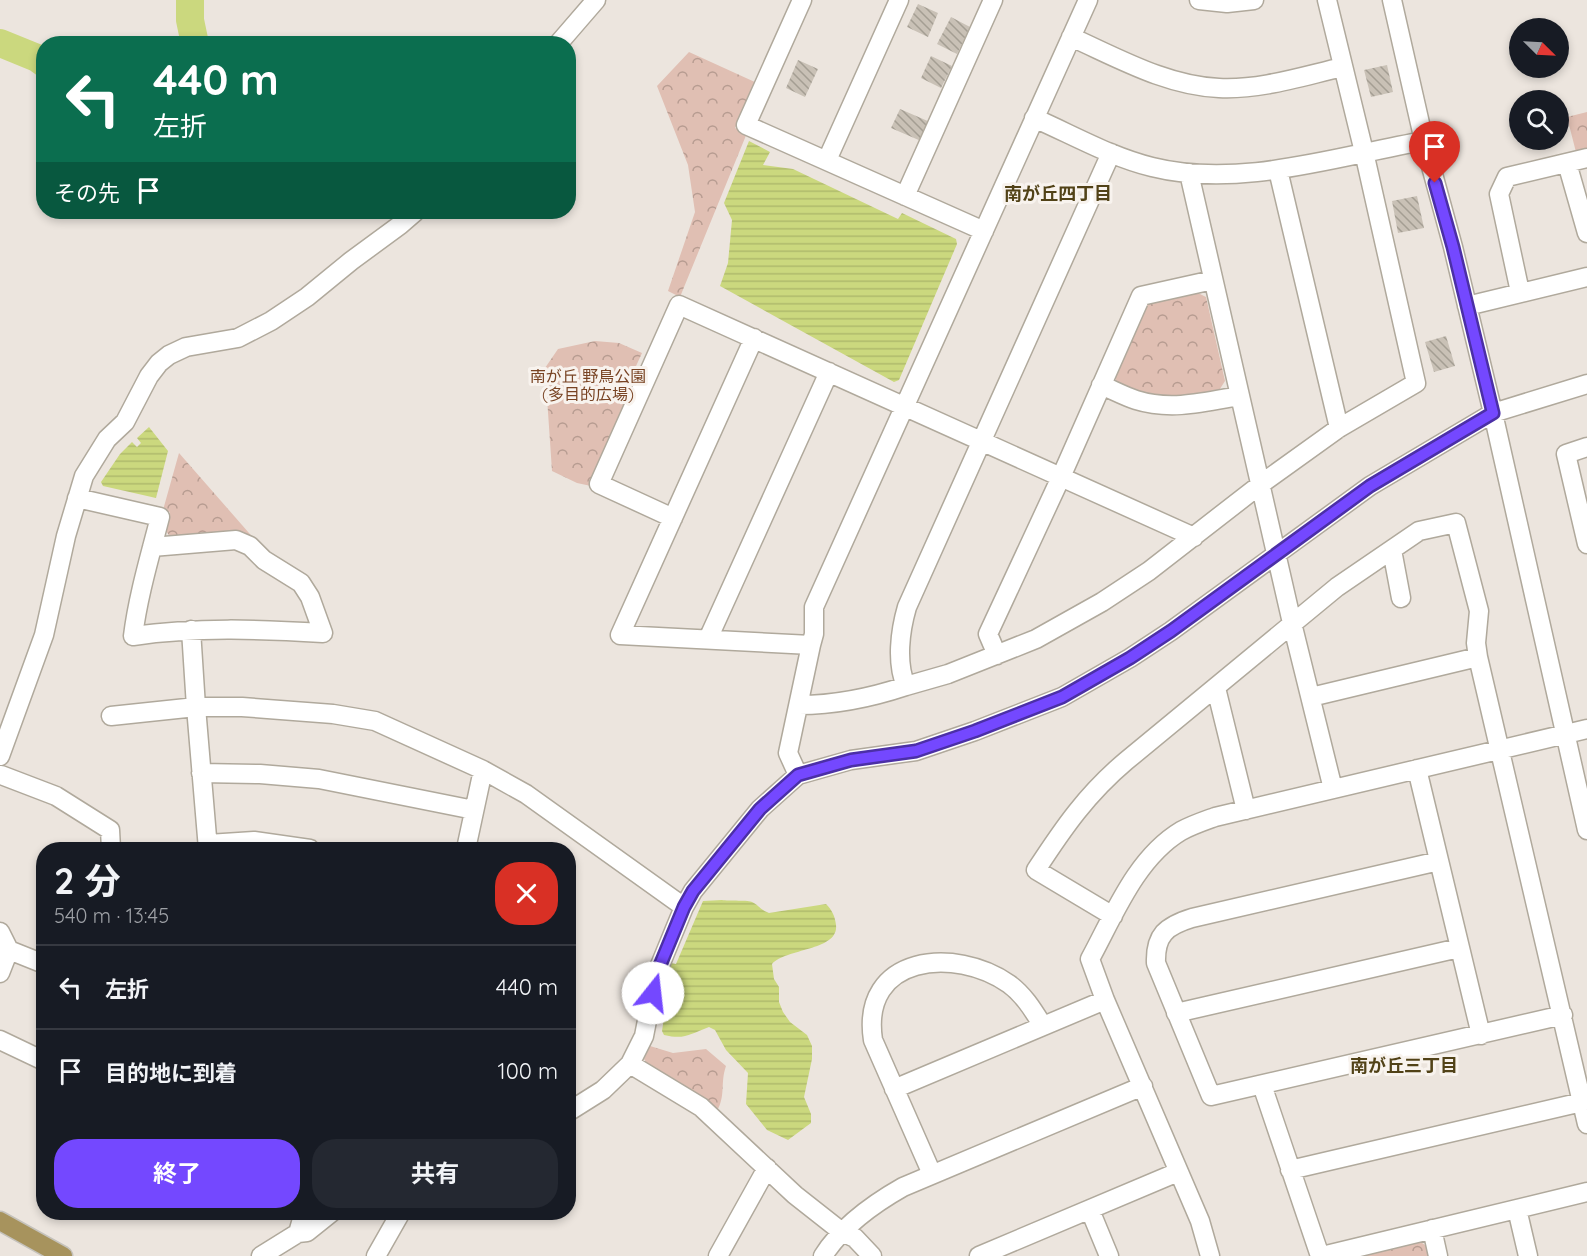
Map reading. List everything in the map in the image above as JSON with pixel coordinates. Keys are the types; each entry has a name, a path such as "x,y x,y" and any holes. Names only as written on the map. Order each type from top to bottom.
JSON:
{"main road":[{"path":"0,1221 63,1256"}],"street":[{"path":"565,36 596,0"},
{"path":"802,0 746,125 984,231"},
{"path":"826,160 898,0"},
{"path":"905,196 993,0"},
{"path":"798,775 788,753 814,633 814,607 1088,0"},
{"path":"1199,0 1227,3 1254,0"},
{"path":"799,705 817,705 886,693 948,674 1036,639 1102,602 1149,571 1261,484 1339,428 1416,383 1327,0"},
{"path":"1392,0 1424,141 1493,413 1587,830"},
{"path":"1071,37 1164,78 1219,88 1261,86 1342,67"},
{"path":"1034,118 1111,153 1153,167 1189,173 1222,174 1278,170 1424,141"},
{"path":"906,686 900,673 902,622 907,607 1111,153"},
{"path":"1520,292 1499,194 1507,177 1587,158"},
{"path":"1567,163 1587,233"},
{"path":"1278,170 1339,428"},
{"path":"1189,173 1292,624 1333,789"},
{"path":"0,781 1,753 28,685 44,635 66,536 84,477 107,439 125,422 149,376 169,355 186,347 238,338 271,321 307,297 407,219"},
{"path":"1467,306 1587,277"},
{"path":"997,655 988,634 1141,296 1213,280"},
{"path":"673,518 599,484 679,305 1194,537"},
{"path":"754,338 620,635 811,645"},
{"path":"708,639 830,372"},
{"path":"576,1107 603,1090 630,1064 644,1036 656,975 693,891 760,809 798,775 851,760 916,751 1062,697 1130,658 1171,631 1370,486 1493,413 1587,384"},
{"path":"1101,385 1138,400 1166,405 1194,404 1239,396"},
{"path":"1587,447 1566,454 1587,544"},
{"path":"77,498 160,517 152,547 133,636 191,630 251,629 323,633 310,597 301,583 264,560 250,546 236,540 152,547"},
{"path":"1113,916 1035,870 1082,804 1103,781 1337,587 1419,531 1456,523 1479,611 1476,643 1478,657 1587,1124"},
{"path":"1392,550 1401,598"},
{"path":"191,630 208,842"},
{"path":"1311,697 1478,657"},
{"path":"1216,688 1246,810"},
{"path":"111,716 196,707 285,709 333,714 375,722 483,770 526,794 684,907"},
{"path":"1210,1256 1200,1221 1105,1000 1090,959 1137,873 1148,859 1179,832 1215,817 1587,729"},
{"path":"1417,769 1481,1035"},
{"path":"467,842 483,770"},
{"path":"201,773 260,774 319,779 474,810"},
{"path":"1,775 56,796 110,830 111,842"},
{"path":"245,842 261,842"},
{"path":"1439,861 1192,918 1164,932 1158,942 1156,963 1211,1096 1563,1016"},
{"path":"0,932 5,952 0,973"},
{"path":"1176,1014 1459,948"},
{"path":"5,952 36,962"},
{"path":"932,1173 873,1040 872,1024 875,1002 882,989 902,970 915,965 947,963 982,971 997,977 1017,990 1043,1026"},
{"path":"894,1089 1105,1000"},
{"path":"0,1040 36,1057"},
{"path":"630,1064 701,1107 795,1195 842,1232 855,1238 872,1256"},
{"path":"1262,1085 1321,1256 1587,1192"},
{"path":"823,1256 842,1232 886,1196 932,1173 1143,1086"},
{"path":"1290,1170 1582,1102"},
{"path":"718,1256 767,1168"},
{"path":"979,1256 1178,1172"},
{"path":"1517,1209 1528,1256"},
{"path":"1090,1210 1109,1256"},
{"path":"298,1233 302,1220"},
{"path":"261,1256 298,1233 307,1232 322,1220"},
{"path":"376,1256 396,1220"},
{"path":"1432,1229 1438,1256"}],"green space":[{"path":"689,52 757,83 735,128 747,133 680,297 668,291 695,212 688,165 657,86"},
{"path":"1587,112 1587,154 1577,156 1569,116"},
{"path":"1196,292 1206,297 1225,381 1218,392 1191,396 1168,396 1144,393 1118,385 1114,375 1144,308 1154,300"},
{"name":"南が丘 野鳥公園 (多目的広場)","path":"595,341 619,343 642,353 631,377 636,381 591,486 577,483 552,471 545,368 558,349"},
{"path":"179,453 256,541 173,540 165,530 170,512 163,510"},
{"path":"650,1046 673,1053 706,1049 726,1066 717,1111 649,1066 644,1059"},
{"path":"1416,1239 1428,1247 1430,1256 1351,1256"}],"shaded area":[{"path":"749,141 770,152 763,165 793,169 898,219 902,213 956,239 957,244 899,380 894,382 720,286 728,263 732,220 724,203"},
{"path":"149,427 168,451 156,498 103,486 101,482 120,454 132,442 137,447 141,443 137,438"},
{"path":"703,901 750,901 769,913 826,904 835,919 835,933 829,940 821,945 779,959 772,964 783,1012 790,1022 807,1035 812,1046 812,1059 804,1097 811,1114 811,1123 788,1140 767,1130 746,1104 748,1073 726,1050 715,1030 709,1027 687,1036 677,1037 664,1035 662,1031 669,985 663,982 671,963 676,964"}],"building":[{"path":"918,4 938,13 928,37 907,27"},
{"path":"951,17 970,27 957,54 937,44"},
{"path":"931,56 952,66 941,88 921,78"},
{"path":"798,60 818,69 805,97 786,88"},
{"path":"1387,65 1393,92 1371,97 1364,70"},
{"path":"900,109 930,122 921,141 891,128"},
{"path":"1417,196 1424,228 1398,233 1392,201"},
{"path":"1446,336 1455,366 1434,372 1425,342"}],"waterway":[{"path":"190,0 190,20 193,36"},
{"path":"0,43 36,58"}],"district":[{"name":"南が丘四丁目","path":"1058,194"},
{"name":"南が丘三丁目","path":"1404,1066"}],"route":[{"path":"653,993 656,975 693,891 760,809 798,775 875,755 916,751 1062,697 1097,678 1171,631 1370,486 1493,413 1453,247 1435,183"}]}
